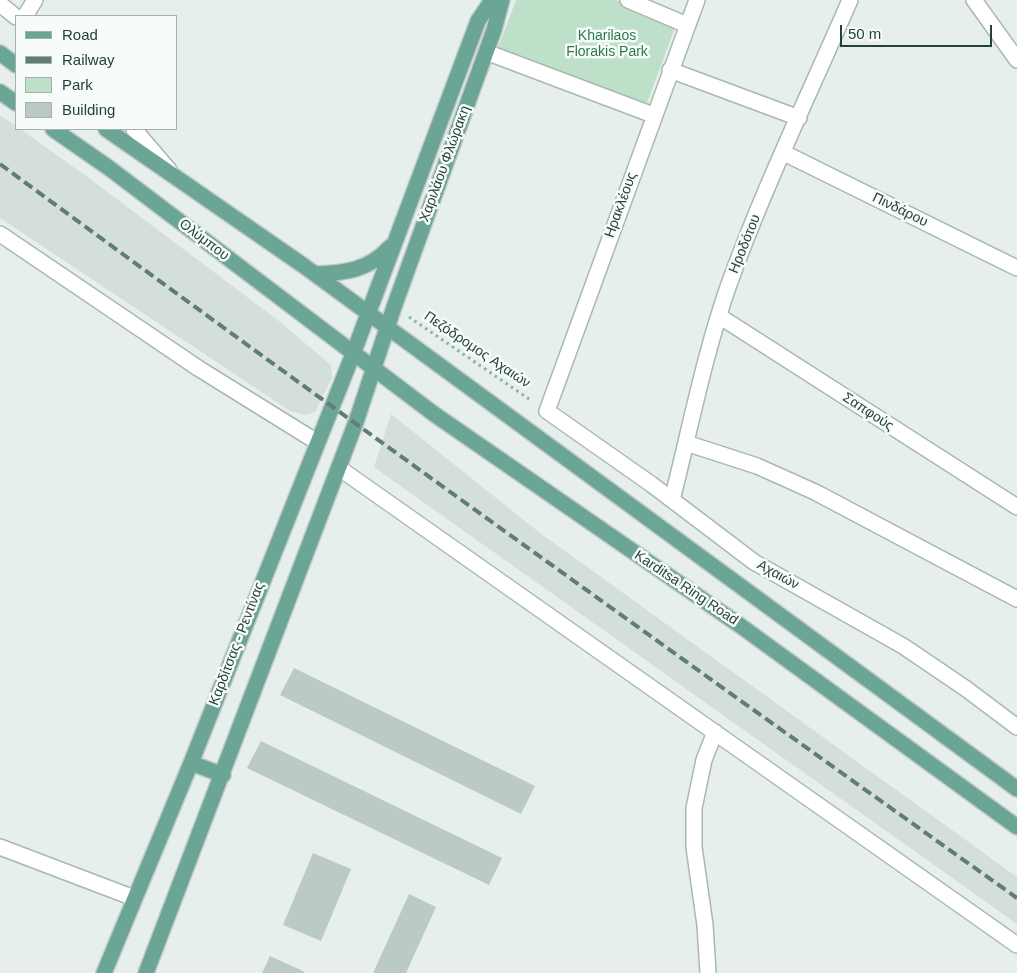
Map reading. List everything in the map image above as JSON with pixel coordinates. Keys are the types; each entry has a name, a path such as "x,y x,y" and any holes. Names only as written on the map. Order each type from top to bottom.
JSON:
{"main road":[{"name":"Χαριλάου Φλώρακη","path":"368,314 478,21 492,0"},
{"name":"Χαριλάου Φλώρακη","path":"387,328 486,52 502,0"},
{"path":"0,53 15,64"},
{"path":"0,92 15,102"},
{"name":"Ολύμπου","path":"54,130 117,174 353,354"},
{"path":"107,130 316,274 1017,789"},
{"path":"316,274 358,270 379,259 393,244"},
{"name":"Καρδίτσας - Ρεντίνας","path":"104,973 191,763 368,314"},
{"path":"146,973 339,468 387,328"},
{"name":"Karditsa Ring Road","path":"353,354 434,414 738,624 1017,827"},
{"path":"191,763 223,775"}],"street":[{"path":"26,15 35,0"},
{"path":"628,0 687,25"},
{"name":"Ηρακλέους","path":"547,411 696,0"},
{"name":"Ηροδότου","path":"672,500 719,316 742,252 850,0"},
{"path":"974,0 1012,40 1017,60"},
{"path":"0,4 15,16"},
{"path":"486,52 653,115"},
{"path":"670,70 799,118"},
{"path":"135,130 176,179"},
{"name":"Πινδάρου","path":"784,153 1017,268"},
{"path":"0,234 198,368 316,442"},
{"name":"Σαπφούς","path":"719,316 1016,505"},
{"name":"Αχαιών","path":"547,411 672,500 754,562 903,646 965,688 1017,727"},
{"path":"686,443 757,466 815,492 1017,599"},
{"path":"339,468 1017,945"},
{"path":"708,973 705,925 696,862 694,808 704,760 715,732"},
{"path":"0,847 134,898"}],"path":[{"name":"Πεζόδρομος Αχαιών","path":"394,307 547,411"}],"shaded area":[{"path":"0,115 15,125 15,130 21,130 86,176 279,321 331,365 332,378 315,412 305,415 290,411 0,218"},
{"path":"391,414 540,533 1017,877 1017,924 374,467"}],"green space":[{"name":"Kharilaos Florakis Park","path":"516,0 616,0 676,25 646,106 498,48"}],"building":[{"path":"294,668 535,786 521,814 280,695"},
{"path":"261,741 502,858 489,885 247,768"},
{"path":"313,853 351,869 321,941 283,925"},
{"path":"409,894 436,907 406,973 373,973"},
{"path":"270,956 305,972 262,973"}],"railway":[{"path":"0,164 507,533 1017,898"}]}
